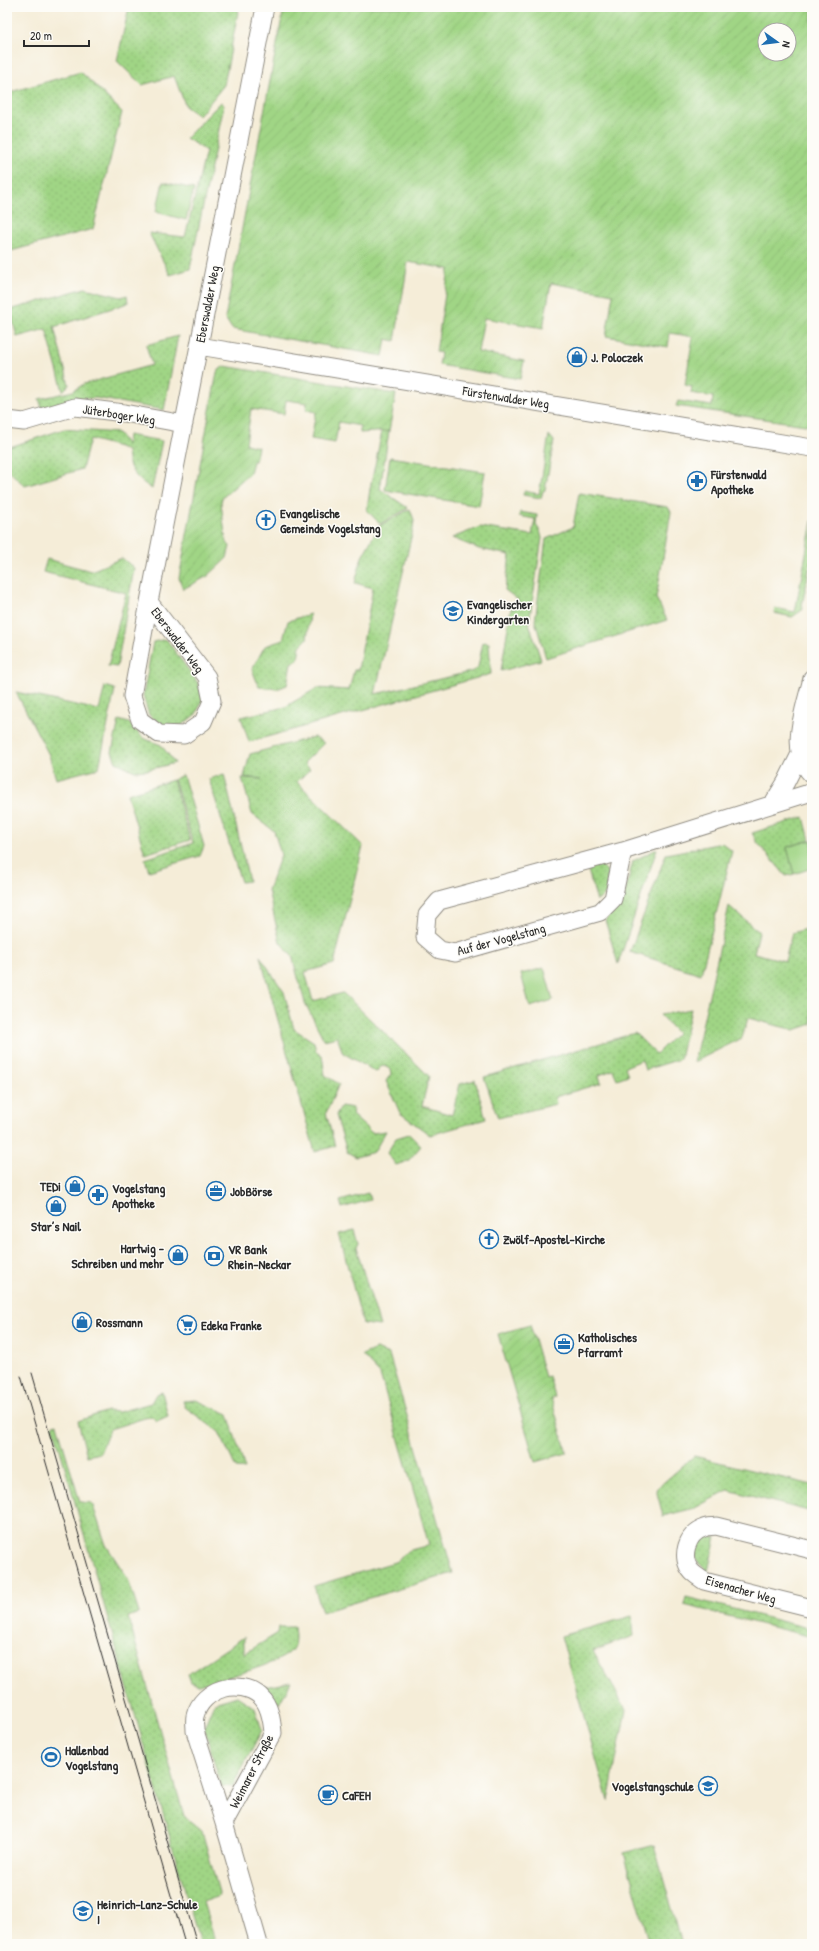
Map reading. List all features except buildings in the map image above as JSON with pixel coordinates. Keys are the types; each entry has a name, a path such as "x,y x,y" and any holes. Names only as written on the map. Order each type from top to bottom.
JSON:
{"street":[{"name":"Eberswalder Weg","path":"149,602 207,677 212,701 203,722 184,735 159,734 140,720 132,696 149,602 265,7"},
{"name":"Fürstenwalder Weg","path":"199,346 812,448"},
{"name":"Jüterboger Weg","path":"7,420 24,422 75,407 184,424"},
{"path":"812,678 798,740 800,756 805,769 812,775"},
{"path":"773,803 800,756"},
{"name":"Auf der Vogelstang","path":"623,851 613,899 600,912 455,953 440,950 425,936 427,915 439,901 623,851 812,792"},
{"name":"Eisenacher Weg","path":"812,1550 716,1526 703,1528 693,1534 687,1544 685,1558 691,1571 704,1581 812,1608"},
{"name":"Weimarer Straße","path":"224,1823 273,1733 270,1714 264,1701 254,1691 231,1686 212,1693 200,1705 195,1716 195,1731 224,1823 259,1944"}],"green space":[{"path":"129,7 239,7 224,85 199,116 186,107 174,76 142,85 117,61"},
{"path":"284,7 812,7 812,426 676,406 678,401 712,406 713,397 691,393 692,387 685,385 693,337 670,333 668,347 606,336 613,294 551,283 543,328 484,318 478,352 524,361 520,379 439,365 441,353 436,352 449,269 408,262 395,341 386,339 383,356 232,329 225,318"},
{"path":"81,72 122,112 93,229 7,252 7,93"},
{"path":"221,102 224,105 190,269 170,275 149,233 185,237 206,151 186,138"},
{"path":"163,182 194,189 186,220 156,212"},
{"path":"85,288 121,297 127,295 128,303 54,327 69,385 63,391 46,329 17,337 10,310"},
{"path":"178,336 164,410 96,398 72,399 42,408 39,399 73,391 84,384 152,365 146,345"},
{"path":"224,366 396,394 389,431 360,433 360,426 339,422 335,443 311,439 316,412 306,410 307,403 286,400 284,414 251,409 246,444 258,447 255,461 253,461 250,473 222,498 221,503 226,542 230,546 227,558 208,576 183,589 179,578 217,372"},
{"path":"64,429 118,433 127,445 128,435 162,441 152,489 141,481 131,469 127,451 119,447 90,439 82,469 25,486 7,469 7,448"},
{"path":"382,431 389,431 380,489 408,508 380,524 367,510"},
{"path":"549,435 554,441 545,490 543,491 541,498 523,495 524,491 539,494"},
{"path":"390,457 485,472 479,506 385,490"},
{"path":"579,493 668,507 671,512 656,598 667,620 546,658 535,621 546,539 573,527"},
{"path":"410,509 414,520 413,529 375,694 474,671 478,667 483,642 489,643 491,674 249,742 241,717 285,707 317,688 349,690 354,670 358,670 373,588 355,583 362,557 379,526"},
{"path":"520,512 537,515 536,525 542,538 529,623 541,660 501,671 511,608 516,608 519,603 517,599 505,590 510,555 479,549 452,538 480,527 532,535 535,519 519,516"},
{"path":"812,521 812,555 801,611 792,617 774,613 775,608 795,612"},
{"path":"122,558 134,568 117,667 108,666 126,593 43,572 47,559 91,571"},
{"path":"310,614 307,639 300,646 298,659 291,663 287,685 277,689 259,687 252,669 265,646 283,640 288,621"},
{"path":"166,639 198,683 203,699 196,714 182,725 165,727 149,715 143,696 153,642"},
{"path":"105,686 115,689 99,768 56,779 49,755 16,692 99,710"},
{"path":"119,720 129,723 143,738 161,745 175,763 147,770 135,771 116,762 112,752"},
{"path":"314,737 324,743 304,763 310,769 297,782 363,846 334,964 305,972 313,1001 343,993 429,1076 422,1106 452,1115 460,1084 475,1080 486,1119 430,1135 400,1113 386,1081 391,1074 390,1069 384,1066 380,1067 376,1072 343,1053 337,1037 324,1040 305,1003 292,956 280,942 268,890 281,855 274,831 252,814 242,778 262,779 244,777 250,754"},
{"path":"224,774 249,881 241,882 209,779"},
{"path":"183,775 204,846 200,856 149,871 145,859 193,843 174,779"},
{"path":"173,780 190,840 145,854 127,794"},
{"path":"804,817 810,840 787,847 794,874 786,876 757,842 752,833"},
{"path":"812,840 812,868 794,874 787,847"},
{"path":"722,843 732,851 701,974 630,952 666,854"},
{"path":"657,849 618,964 605,920 622,904 633,861"},
{"path":"601,865 608,872 606,894 597,901 587,867"},
{"path":"729,906 759,932 754,953 785,961 792,933 812,927 812,1024 794,1030 748,1018 742,1038 694,1062"},
{"path":"260,956 284,992 294,1029 314,1042 316,1051 322,1055 325,1075 339,1084 326,1113 335,1146 315,1152"},
{"path":"544,968 553,1000 530,1007 521,974"},
{"path":"691,1009 680,1059 645,1070 642,1060 625,1067 628,1075 617,1079 613,1070 599,1075 601,1083 555,1097 556,1104 498,1118 484,1077 635,1033 656,1054 677,1033 660,1015"},
{"path":"341,1106 353,1108 352,1115 372,1133 386,1131 374,1152 356,1157 347,1152 336,1115"},
{"path":"409,1134 421,1146 408,1161 396,1165 387,1153 396,1138"},
{"path":"368,1193 370,1200 342,1208 340,1201"},
{"path":"354,1230 358,1244 356,1248 380,1326 363,1324 339,1234"},
{"path":"530,1325 545,1377 549,1376 555,1397 551,1398 567,1453 535,1462 498,1334"},
{"path":"376,1349 389,1354 453,1573 322,1612 314,1586 398,1561 407,1551 429,1545 380,1374 362,1355"},
{"path":"162,1392 168,1416 157,1421 151,1416 110,1429 100,1453 87,1456 78,1421 107,1411 118,1412 151,1403 156,1394"},
{"path":"196,1400 228,1414 245,1469 236,1468 219,1432 185,1407 183,1401"},
{"path":"57,1424 80,1502 92,1503 106,1545 128,1579 139,1613 128,1617 184,1816 202,1831 220,1896 203,1902 216,1944 200,1944 53,1425"},
{"path":"694,1456 812,1485 812,1512 728,1490 695,1508 663,1516 656,1489"},
{"path":"716,1537 708,1571 697,1560 695,1550 701,1541"},
{"path":"686,1597 812,1629 812,1637 684,1605"},
{"path":"632,1616 634,1636 593,1651 626,1710 608,1801 561,1636"},
{"path":"279,1627 294,1627 295,1641 292,1650 282,1658 247,1671 199,1685 191,1682 188,1674 244,1637 244,1654 278,1633"},
{"path":"291,1682 279,1704 265,1687"},
{"path":"237,1696 255,1708 262,1730 232,1787 221,1786 204,1727 214,1703"},
{"path":"654,1845 682,1944 650,1944 624,1853"}],"tram line":[{"path":"32,1373 197,1944"},
{"path":"21,1376 185,1944"}],"place":[{"name":"J. Poloczek","path":"577,357"},
{"name":"Fürstenwald Apotheke","path":"697,481"},
{"name":"Evangelische Gemeinde Vogelstang","path":"266,520"},
{"name":"Evangelischer Kindergarten","path":"453,611"},
{"name":"TEDi","path":"75,1186"},
{"name":"JobBörse","path":"216,1191"},
{"name":"Vogelstang Apotheke","path":"98,1195"},
{"name":"Star’s Nail","path":"56,1206"},
{"name":"Zwölf-Apostel-Kirche","path":"489,1239"},
{"name":"Hartwig - Schreiben und mehr","path":"178,1255"},
{"name":"VR Bank Rhein-Neckar","path":"214,1256"},
{"name":"Rossmann","path":"82,1322"},
{"name":"Edeka Franke","path":"187,1325"},
{"name":"Katholisches Pfarramt","path":"564,1344"},
{"name":"Hallenbad Vogelstang","path":"51,1757"},
{"name":"Vogelstangschule","path":"708,1786"},
{"name":"CaFEH","path":"328,1795"},
{"name":"Heinrich-Lanz-Schule I","path":"83,1911"}]}
